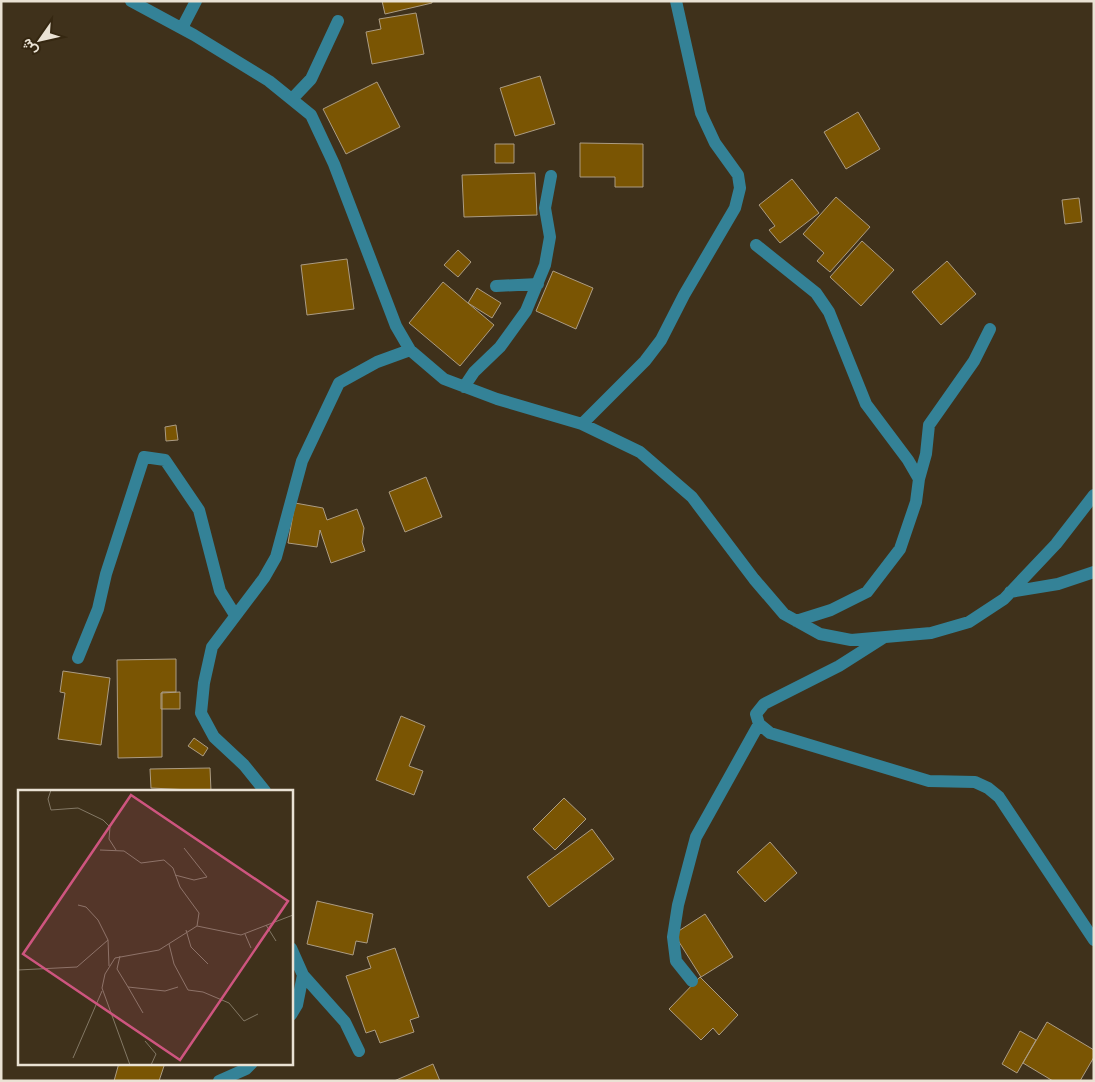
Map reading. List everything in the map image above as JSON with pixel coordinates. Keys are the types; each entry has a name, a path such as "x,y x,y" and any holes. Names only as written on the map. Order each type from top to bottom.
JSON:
{"street":[{"path":"131,1 182,28 269,81 311,115 334,164 396,326 410,350 444,379 582,424 640,452 692,497 760,586 784,614 820,634 851,640 931,633 970,622 1010,592 1056,544 1094,495"},
{"path":"182,28 196,1"},
{"path":"582,424 645,361 661,340 684,295 735,208 740,188 738,175 715,143 701,113 676,1"},
{"path":"292,99 311,79 338,21"},
{"path":"464,387 474,372 500,347 526,311 538,284 545,265 550,237 545,208 551,176"},
{"path":"756,245 816,294 829,312 866,404 908,460 919,479"},
{"path":"496,286 538,284"},
{"path":"796,621 831,610 868,592 900,549 916,502 919,479 926,454 929,425 974,361 990,329"},
{"path":"264,790 244,765 214,737 201,713 204,682 212,647 264,578 276,557 302,461 340,383 377,362 410,350"},
{"path":"78,658 98,609 106,574 144,457 166,460 199,510 220,591 235,615"},
{"path":"1010,592 1058,584 1094,572"},
{"path":"886,637 839,666 764,704 756,714 759,724 770,733 928,781 974,782 988,788 999,797 1094,940"},
{"path":"692,981 676,961 673,937 678,905 696,837 759,724"},
{"path":"292,950 303,975 345,1022 358,1051"},
{"path":"292,1013 297,1005 303,975"},
{"path":"219,1081 251,1064"}],"building":[{"path":"382,1 432,1 432,3 385,14"},
{"path":"416,13 424,54 372,64 366,32 381,29 379,19"},
{"path":"540,76 555,124 515,136 500,88"},
{"path":"377,82 400,127 346,154 323,109"},
{"path":"858,112 880,149 846,169 824,132"},
{"path":"580,143 643,144 643,187 615,187 615,177 580,177"},
{"path":"495,144 514,144 514,163 495,163"},
{"path":"535,173 537,215 464,217 462,175"},
{"path":"792,179 819,213 780,243 769,230 775,226 759,205"},
{"path":"836,197 870,227 830,272 817,261 824,253 803,234"},
{"path":"1079,198 1082,222 1065,224 1062,200"},
{"path":"862,241 894,270 861,306 830,277"},
{"path":"458,250 471,262 458,277 444,265"},
{"path":"347,259 354,309 307,315 301,265"},
{"path":"947,261 976,294 941,325 912,292"},
{"path":"553,271 593,288 576,329 536,311"},
{"path":"443,282 494,325 460,366 409,323"},
{"path":"477,288 501,303 492,318 468,303"},
{"path":"176,425 178,440 166,441 165,427"},
{"path":"426,477 442,517 405,532 389,492"},
{"path":"295,503 323,508 327,520 357,509 364,528 362,542 365,551 331,563 320,530 317,547 288,543"},
{"path":"176,659 176,692 162,692 162,757 118,758 117,660"},
{"path":"63,671 110,678 101,745 58,739 65,693 60,692"},
{"path":"180,692 180,709 161,709 161,693"},
{"path":"401,716 425,726 409,766 423,771 414,795 376,780"},
{"path":"194,738 208,748 203,756 188,746"},
{"path":"210,768 211,790 151,788 150,769"},
{"path":"564,798 586,819 555,850 533,829"},
{"path":"592,829 614,859 549,907 527,877"},
{"path":"770,842 797,873 765,902 737,872"},
{"path":"317,901 373,914 367,943 356,941 353,955 307,944"},
{"path":"705,914 733,957 701,977 674,934"},
{"path":"395,948 419,1017 410,1020 414,1032 380,1043 375,1030 366,1033 346,976 371,968 367,957"},
{"path":"700,977 738,1015 719,1035 713,1028 701,1040 669,1009"},
{"path":"1047,1022 1094,1050 1094,1057 1080,1081 1053,1081 1023,1063"},
{"path":"1020,1031 1036,1040 1017,1073 1002,1064"},
{"path":"119,1064 165,1064 159,1081 114,1081"},
{"path":"433,1064 440,1081 394,1081"}]}
